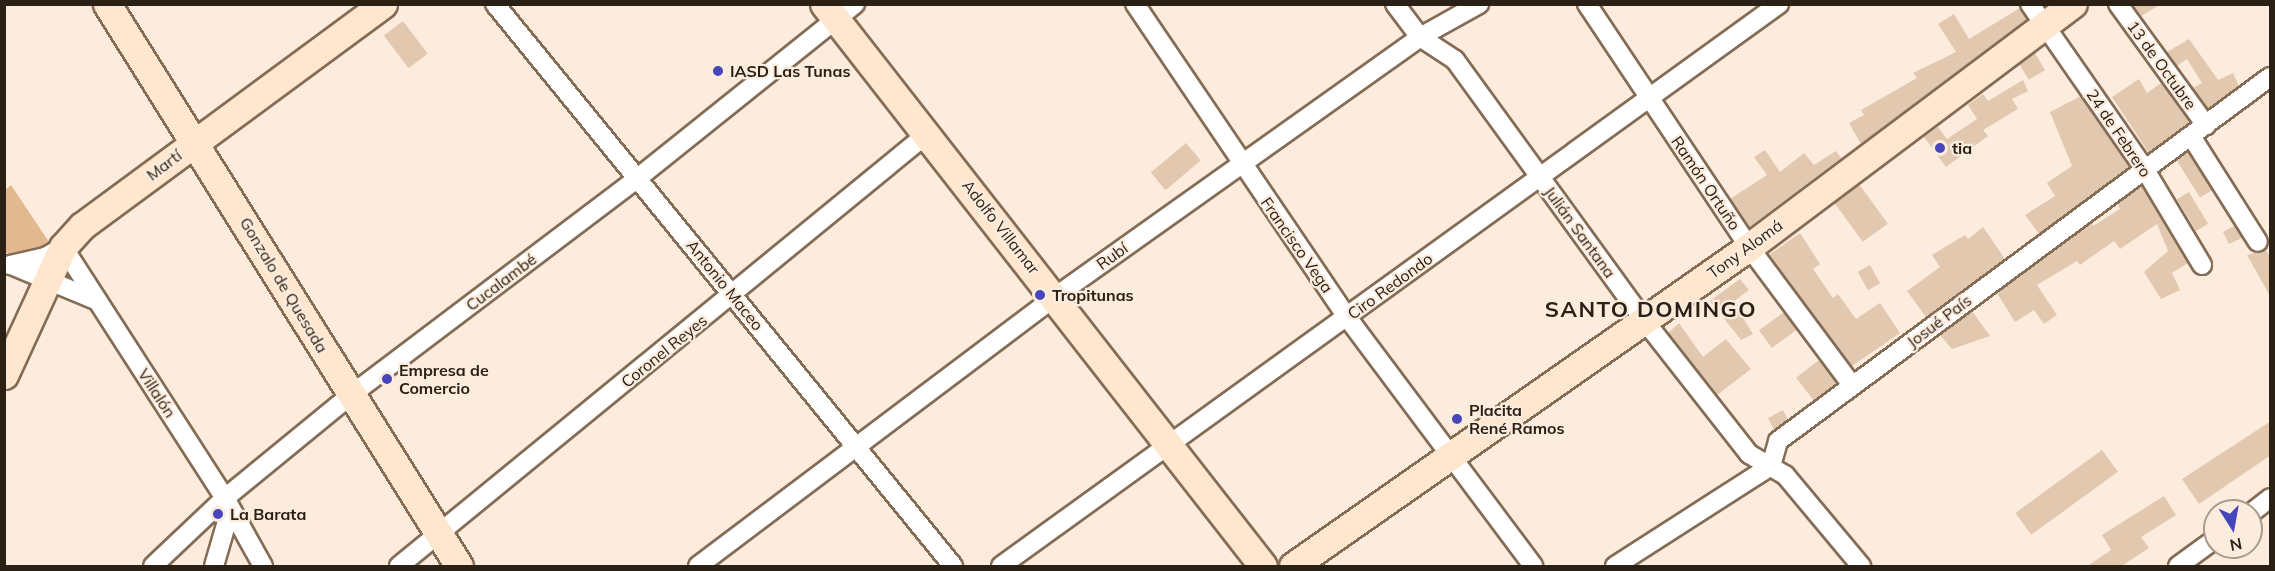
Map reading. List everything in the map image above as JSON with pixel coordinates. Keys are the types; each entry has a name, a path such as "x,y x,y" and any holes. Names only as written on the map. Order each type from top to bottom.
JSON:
{"street":[{"name":"Gonzalo de Quesada","path":"107,4 196,141 459,567"},
{"name":"Martí","path":"4,375 63,247 82,226 383,4"},
{"name":"Antonio Maceo","path":"495,4 639,177 952,567"},
{"name":"Francisco Vega","path":"1136,4 1244,161 1250,178 1347,317 1533,567"},
{"name":"Julián Santana","path":"1395,4 1420,38 1455,60 1644,321 1749,454 1785,475 1861,567"},
{"name":"Rubí","path":"698,567 1056,296 1420,38 1479,4"},
{"name":"Ramón Ortuño","path":"1587,4 1749,247 1852,386"},
{"name":"Ciro Redondo","path":"1000,567 1779,4"},
{"name":"Tony Alomá","path":"1293,567 1450,454 1749,247 2037,15 2073,4"},
{"name":"13 de Octubre","path":"2118,4 2206,125"},
{"name":"Cucalambé","path":"153,567 351,395 639,177 838,10"},
{"name":"Adolfo Villamar","path":"838,10 927,134 1171,444 1263,567"},
{"name":"24 de Febrero","path":"2037,15 2144,168 2202,265"},
{"name":"Josué País","path":"1771,466 1778,441 2271,76"},
{"name":"Coronel Reyes","path":"399,567 927,134"},
{"name":"13 de Octubre","path":"2191,136 2258,242"},
{"path":"7,264 45,257 63,247"},
{"name":"Villalón","path":"63,247 227,504 263,567"},
{"path":"7,264 98,301"},
{"path":"1615,567 1771,466"},
{"path":"214,567 227,504"},
{"path":"2178,567 2203,548"}],"shaded area":[{"path":"11,185 49,242 33,252 14,257 5,252 4,191"}],"building":[{"path":"2132,4 2161,4 2141,16"},
{"path":"2020,8 2027,19 1861,144 1849,123 1864,115 1861,110 1917,78 1913,73 1956,52 1938,24 1954,14 1969,39"},
{"path":"403,21 428,54 409,68 384,35"},
{"path":"2189,39 2218,80 2233,73 2239,86 2208,109 2193,88 2202,83 2187,59 2177,66 2167,52"},
{"path":"2035,53 2045,70 2029,80 2019,62"},
{"path":"2139,79 2147,93 2161,83 2190,122 2149,153 2112,97"},
{"path":"2023,80 2028,91 2012,99 2018,109 1983,130 1988,136 1946,167 1924,137 1938,127 1947,139 1977,119 1968,105 1983,94 1988,101"},
{"path":"2081,96 2130,167 2039,234 2025,215 2055,196 2047,183 2072,166 2050,112"},
{"path":"1186,143 1201,161 1166,190 1151,173"},
{"path":"1765,150 1780,172 1804,153 1814,165 1836,151 1841,158 1749,227 1730,199 1767,175 1754,157"},
{"path":"2188,152 2212,190 2200,198 2176,159"},
{"path":"1859,184 1888,224 1863,242 1834,202"},
{"path":"2142,186 2188,263 2172,273 2180,290 2161,299 2144,272 2168,251 2157,224 2120,249 2114,241 2080,265 2077,261 2037,285 2057,315 2044,324 2034,310 2015,322 1997,293 2092,223 2093,226 2120,209 2118,204"},
{"path":"2189,192 2208,224 2196,231 2177,199"},
{"path":"2234,226 2242,238 2229,244 2223,232"},
{"path":"1983,227 2005,259 1926,317 1907,291 1940,267 1932,255 1965,235 1968,239"},
{"path":"1800,233 1820,264 1813,269 1833,298 1838,294 1856,319 1880,303 1900,333 1852,366 1769,255"},
{"path":"2266,250 2271,258 2271,298 2247,255"},
{"path":"1870,265 1880,283 1868,290 1858,272"},
{"path":"1740,279 1749,290 1733,302 1753,334 1741,340 1710,301"},
{"path":"1972,311 1990,336 1952,349 1940,335"},
{"path":"1784,312 1797,330 1772,348 1759,330"},
{"path":"1679,323 1703,357 1726,339 1751,369 1717,395 1668,333"},
{"path":"1819,360 1837,383 1814,401 1796,378"},
{"path":"1783,410 1788,420 1774,430 1768,418"},
{"path":"2271,421 2271,455 2206,499 2203,499 2199,504 2182,479"},
{"path":"2102,450 2118,472 2031,535 2015,513"},
{"path":"2164,496 2176,515 2141,537 2149,548 2120,567 2086,567 2111,550 2102,535"}],"place":[{"name":"IASD Las Tunas","path":"718,71"},
{"name":"tia","path":"1940,148"},
{"name":"Tropitunas","path":"1040,295"},
{"name":"Empresa de Comercio","path":"387,379"},
{"name":"Placita René Ramos","path":"1457,419"},
{"name":"La Barata","path":"218,514"}],"district":[{"name":"SANTO DOMINGO","path":"1651,310"}]}
